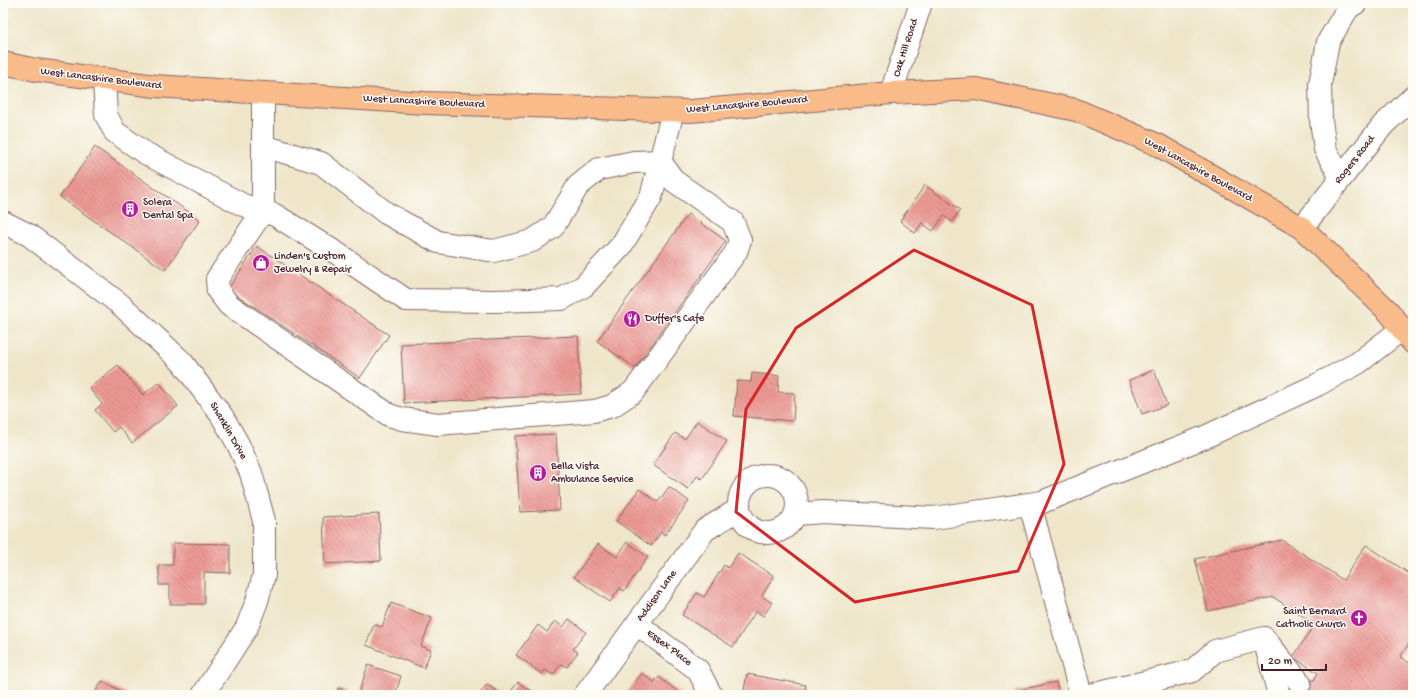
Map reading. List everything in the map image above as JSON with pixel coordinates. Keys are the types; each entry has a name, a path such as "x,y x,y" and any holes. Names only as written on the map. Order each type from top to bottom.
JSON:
{"main road":[{"name":"West Lancashire Boulevard","path":"3,63 36,70 155,86 425,103 673,111 691,111 891,93 976,89 1076,110 1158,145 1302,228 1389,312 1408,336"}],"street":[{"name":"Oak Hill Road","path":"891,93 921,3"},
{"path":"1341,178 1325,149 1321,120 1320,84 1328,42 1348,8 1356,3"},
{"path":"104,80 106,115 115,132 145,154 243,205 275,215 338,254 406,300 494,301 562,299 584,286 622,246 651,197 673,111"},
{"path":"263,93 263,211 217,279 218,291 229,305 389,415 402,419 438,424 594,411 612,406 633,392 736,252 740,240 733,222 674,181 660,161"},
{"name":"Rogers Road","path":"1302,228 1383,125 1413,97"},
{"path":"263,146 321,163 386,213 438,242 494,251 532,241 553,227 578,186 599,169 634,162 660,161"},
{"name":"Shanklin Drive","path":"3,222 29,235 120,304 182,362 222,416 238,444 251,473 264,521 264,575 257,601 247,627 203,695"},
{"path":"796,514 823,512 934,518 1042,502 1205,437 1317,385 1408,336"},
{"path":"766,475 784,479 796,494 798,504 796,514 784,529 776,533 766,534 757,531 748,526 742,518 739,509 739,499 742,490 748,482 756,477 766,475"},
{"path":"1030,504 1081,695"},
{"name":"Addison Lane","path":"585,695 705,530 739,509"},
{"name":"Essex Place","path":"636,624 698,670 711,695"},
{"path":"1264,638 1300,683"},
{"path":"1091,695 1192,671 1215,651 1264,638"},
{"path":"1264,638 1279,695"}],"highlighted area":[{"path":"914,250 1032,305 1064,464 1018,571 855,602 736,512 746,409 796,328"}],"building":[{"name":"Solera Dental Spa","path":"95,147 200,220 165,270 60,197"},
{"path":"925,185 960,210 952,222 944,216 933,231 922,223 915,233 900,221"},
{"path":"688,214 726,241 635,368 597,341"},
{"path":"257,246 389,335 360,378 228,289"},
{"path":"578,336 581,394 404,403 401,344"},
{"path":"118,365 143,395 159,382 178,406 132,443 119,427 113,432 95,410 102,404 89,388"},
{"path":"1154,370 1167,405 1142,414 1129,380"},
{"path":"752,373 779,376 778,392 795,393 793,421 734,416 737,381 751,382"},
{"path":"697,421 727,441 702,479 697,476 688,489 653,465 675,433 685,439"},
{"name":"Bella Vista Ambulance Service","path":"556,434 560,510 520,512 515,436"},
{"path":"669,487 689,501 665,535 661,532 651,546 616,521 639,489 658,502"},
{"path":"379,514 381,561 325,564 323,517"},
{"name":"Saint Bernard Catholic Church","path":"1282,540 1343,580 1366,545 1413,576 1413,637 1400,657 1413,665 1413,695 1286,695 1284,687 1314,680 1318,673 1293,657 1315,624 1273,597 1208,611 1195,559"},
{"path":"627,542 648,557 624,591 620,588 610,602 574,577 598,544 617,557"},
{"path":"173,543 230,544 230,573 204,572 204,604 170,604 170,585 159,585 159,565 173,565"},
{"path":"738,553 774,576 762,596 772,603 763,616 756,611 733,647 682,615 697,593 704,597 724,565 728,568"},
{"path":"391,603 432,618 421,646 431,650 424,668 366,645 374,624 382,627"},
{"path":"569,619 586,632 573,649 578,652 567,667 561,664 553,675 545,670 542,674 516,655 538,625 547,632 555,621 563,627"},
{"path":"368,665 401,676 395,695 358,695"},
{"path":"642,673 654,682 659,677 682,695 633,695 634,693 629,690"},
{"path":"747,674 806,685 804,695 743,695"},
{"path":"102,681 129,695 94,695"},
{"path":"518,682 536,695 508,695"},
{"path":"1056,682 1059,695 1015,695 1014,691"},
{"path":"487,684 502,695 479,695"},
{"path":"338,688 358,695 335,695"}],"place":[{"name":"Solera Dental Spa","path":"130,209"},
{"name":"Linden's Custom Jewelry & Repair","path":"261,263"},
{"name":"Duffer's Cafe","path":"632,319"},
{"name":"Bella Vista Ambulance Service","path":"538,473"},
{"name":"Saint Bernard Catholic Church","path":"1359,618"}]}
